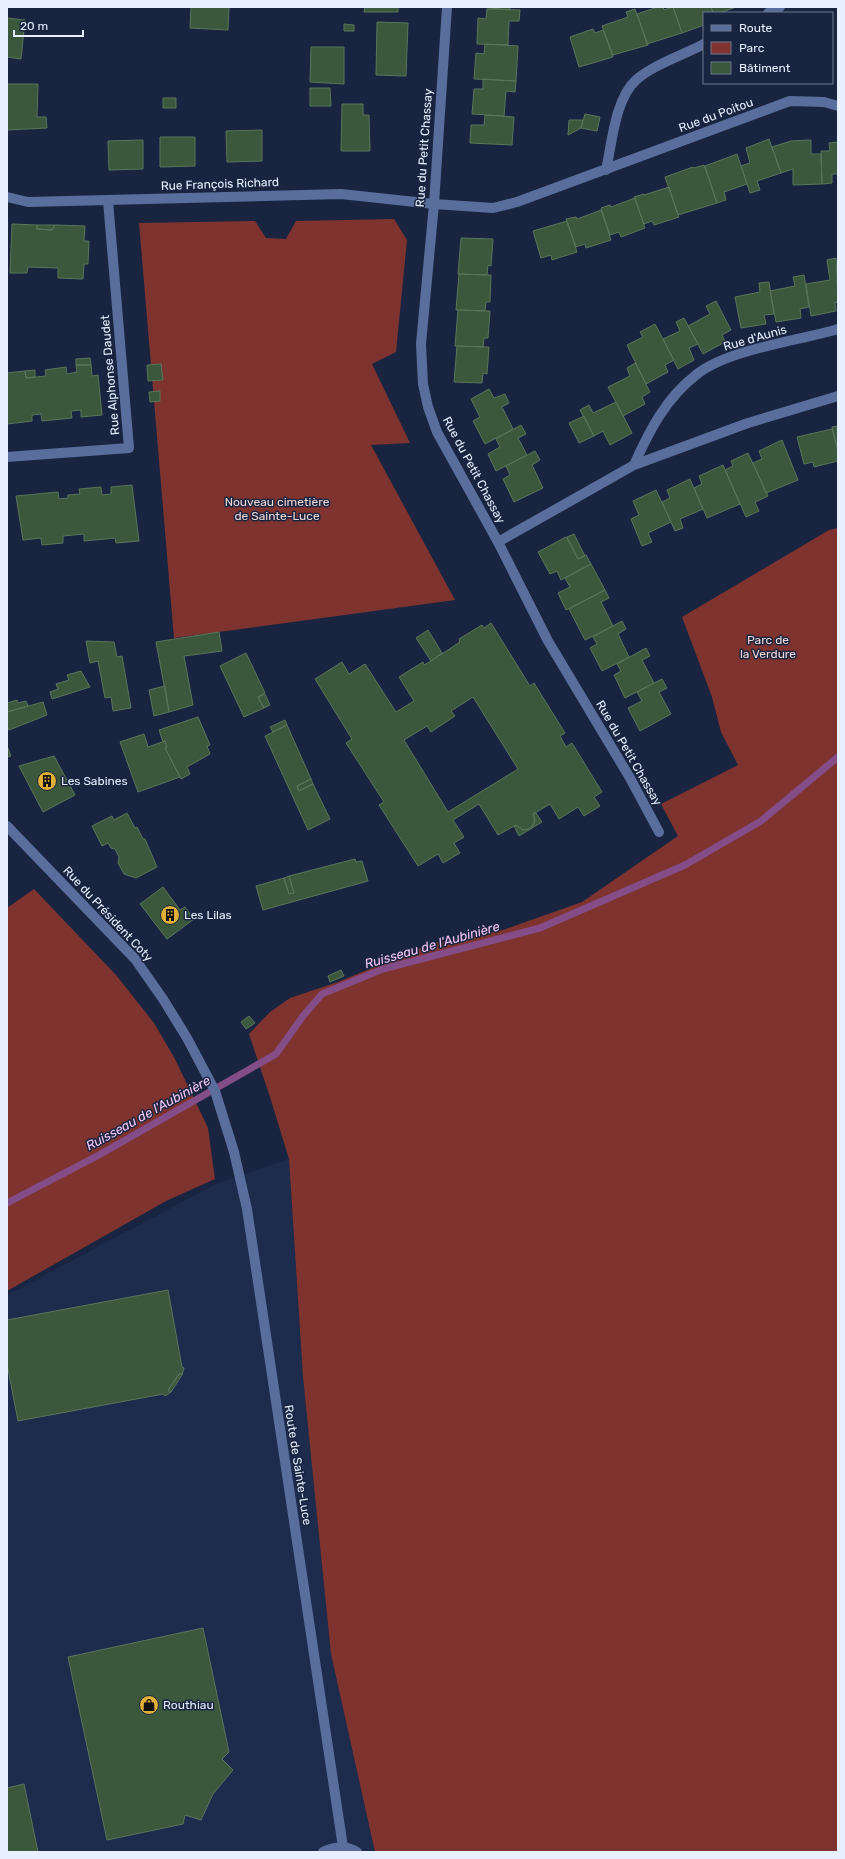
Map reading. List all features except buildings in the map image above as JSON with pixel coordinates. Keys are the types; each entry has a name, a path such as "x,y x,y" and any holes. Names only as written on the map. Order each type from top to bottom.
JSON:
{"street":[{"name":"Rue du Petit Chassay","path":"448,7 434,204 422,322 421,344 423,384 437,432 498,542 548,642 630,778 659,832"},
{"path":"770,12 780,7"},
{"path":"606,170 619,111 626,94 635,82 645,73 703,44"},
{"name":"Rue du Poitou","path":"434,204 493,208 517,202 606,170 790,101 824,102 838,106"},
{"name":"Rue François Richard","path":"7,197 28,202 341,194 434,204"},
{"name":"Rue Alphonse Daudet","path":"7,457 129,448 108,201"},
{"name":"Rue d'Aunis","path":"634,465 660,414 677,393 696,374 715,363 743,352 838,329"},
{"path":"498,542 634,465 748,422 838,396"},
{"name":"Rue du Président Coty","path":"7,826 135,959 163,999 187,1038 215,1091"},
{"name":"Route de Sainte-Luce","path":"215,1091 225,1122 247,1209 343,1846"},
{"path":"323,1852 332,1847 343,1846 357,1852"}],"shaded area":[{"path":"289,1159 303,1377 331,1654 375,1852 7,1852 7,1295 218,1183"}],"green space":[{"name":"Nouveau cimetière de Sainte-Luce","path":"394,219 407,240 396,352 372,364 410,443 371,445 455,600 174,638 139,223 255,221 266,238 286,239 296,221"},
{"name":"Parc de la Verdure","path":"838,528 838,1852 375,1852 331,1654 303,1377 289,1159 249,1034 270,1012 290,998 338,982 432,943 503,930 582,902 678,836 661,804 738,765 721,732 712,697 682,617 829,530"},
{"path":"34,889 116,975 154,1023 175,1059 208,1128 215,1179 166,1201 7,1291 7,908"}],"waterway":[{"name":"Ruisseau de l'Aubinière","path":"7,1203 99,1155 276,1054 303,1016 322,994 383,969 540,928 685,865 761,821 838,757"}],"place":[{"name":"Les Sabines","path":"47,781"},
{"name":"Les Lilas","path":"170,915"},
{"name":"Routhiau","path":"149,1705"}]}
